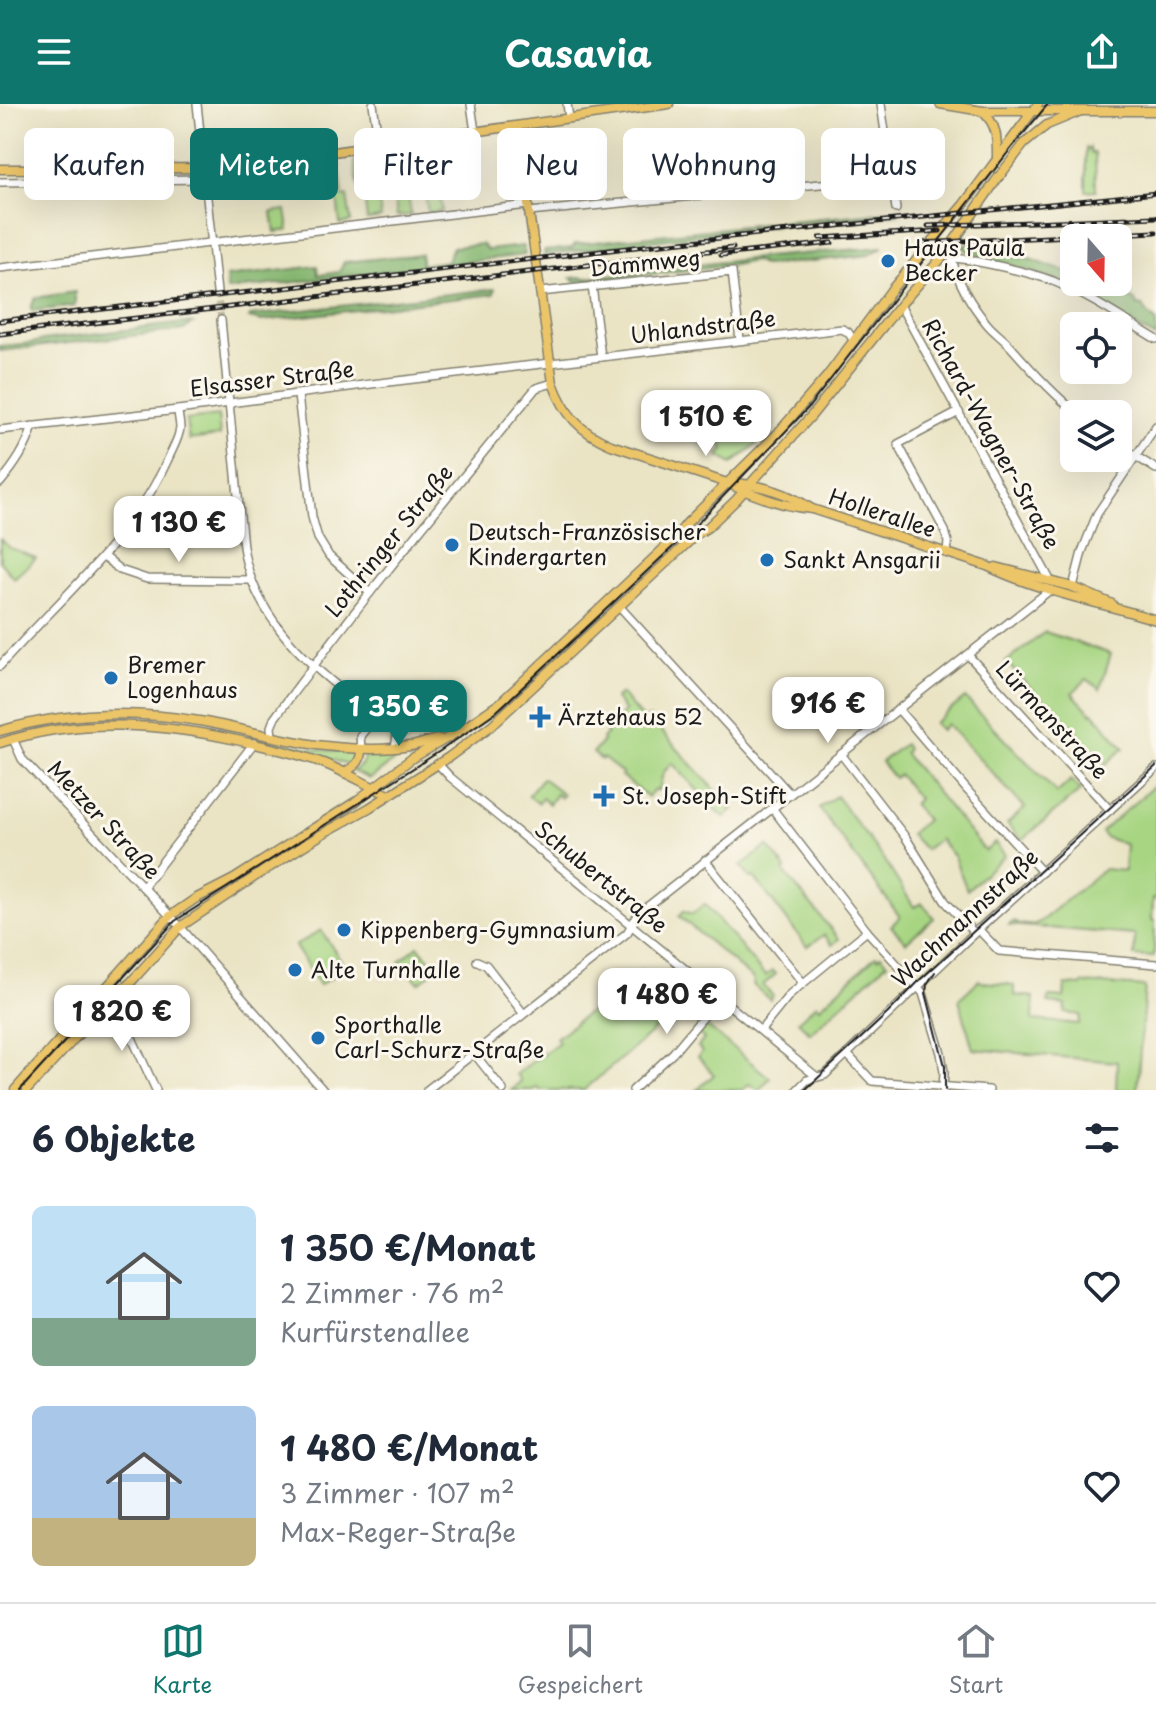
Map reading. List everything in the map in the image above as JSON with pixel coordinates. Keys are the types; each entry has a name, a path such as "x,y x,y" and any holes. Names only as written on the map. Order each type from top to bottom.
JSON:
{"main road":[{"path":"481,131 669,104"},
{"path":"940,104 982,111 1036,108 1156,111"},
{"path":"27,1090 111,999 131,982 195,899 247,871 355,802 411,759 500,703 675,538 784,426 964,204 1036,108"},
{"path":"15,1090 176,922 389,795 492,725 751,484 812,415 900,305 948,256 1024,144 1043,128 1082,109"},
{"path":"982,111 990,117 995,128 997,160"},
{"path":"517,126 549,363 558,398 568,414 594,438 727,483"},
{"path":"0,169 24,169"},
{"name":"Hollerallee","path":"727,483 751,484 802,502 812,509"},
{"name":"Hollerallee","path":"727,483 744,491 812,509 1050,585 1090,602 1156,620"},
{"name":"Hollerallee","path":"1050,585 1073,587 1127,611"},
{"path":"0,731 68,717 117,714 197,721 326,746 361,749 395,748 444,740"},
{"path":"0,743 57,728 93,725 189,731 300,755 389,795"},
{"path":"344,773 359,763 361,749"}],"street":[{"path":"197,104 199,128"},
{"path":"373,104 377,128"},
{"path":"471,104 474,128"},
{"path":"567,104 569,118"},
{"path":"881,104 885,128"},
{"path":"0,182 24,182"},
{"path":"0,268 528,208 821,183"},
{"path":"208,200 217,292"},
{"path":"895,200 896,209"},
{"path":"948,256 1052,281 1103,306 1156,339"},
{"path":"948,256 965,292 989,325 1063,400"},
{"name":"Dammweg","path":"540,292 732,272 740,340"},
{"path":"592,286 601,357"},
{"name":"Richard-Wagner-Straße","path":"900,305 1050,585"},
{"path":"221,320 243,547 250,580 277,628 313,665 395,729 395,748"},
{"name":"Uhlandstraße","path":"549,363 842,329 854,341"},
{"name":"Elsasser Straße","path":"0,430 549,363"},
{"name":"Lothringer Straße","path":"272,736 274,719 370,593 536,388 553,383"},
{"path":"298,395 312,517 318,538 339,568 370,593"},
{"path":"0,666 104,557 135,516 164,469 180,430 178,410"},
{"path":"947,553 945,531 898,444 959,412"},
{"path":"0,483 19,460 33,426"},
{"path":"1073,587 1097,514 1156,426"},
{"path":"1132,455 1156,469"},
{"path":"104,557 120,570 147,579 250,580"},
{"path":"427,1090 627,933 638,914 968,655 1050,585"},
{"path":"620,607 790,794"},
{"name":"Lürmanstraße","path":"968,655 1110,810"},
{"path":"898,709 1042,872"},
{"path":"361,749 360,736 377,715"},
{"name":"Metzer Straße","path":"13,739 22,759 176,922 318,1088"},
{"path":"143,887 254,743"},
{"path":"841,754 906,838 945,901 999,951 1156,964"},
{"name":"Schubertstraße","path":"438,764 817,1077"},
{"name":"Wachmannstraße","path":"797,1090 807,1080 825,1075 976,931 1156,768"},
{"path":"772,808 867,931 925,997 941,1053 943,1088"},
{"path":"705,860 803,983"},
{"path":"761,1030 790,994 867,931"},
{"path":"477,961 486,965 523,1013"},
{"path":"633,1090 673,1053 719,998"},
{"path":"111,999 116,1003 156,1090"},
{"path":"473,1052 503,1090"},
{"path":"847,1054 872,1081 989,1090"}],"green space":[{"path":"1086,148 1090,148 1091,153 1095,153 1096,190 1086,191"},
{"path":"339,163 343,193 338,193"},
{"path":"347,196 351,222 340,224 338,197"},
{"path":"365,200 379,200 381,218 367,220"},
{"path":"395,200 409,200 411,215 397,216"},
{"path":"426,200 440,200 442,211 428,213"},
{"path":"286,210 289,230 275,232 272,212"},
{"path":"897,211 898,214 768,226 544,255 544,251 572,248 575,244"},
{"path":"482,244 487,250 523,246 525,255 227,290 226,277 317,266 318,275 339,272 344,262 421,254 421,265 447,261 453,247"},
{"path":"972,244 973,249 1033,260 1060,270 1060,282 972,255 962,245"},
{"path":"883,247 869,255 765,266 754,261 577,282 571,278 765,257"},
{"path":"495,289 494,294 261,321 249,318 250,316"},
{"path":"75,292 75,306 32,311 35,298"},
{"path":"1083,296 1128,296 1137,305 1143,306 1156,321 1156,338 1132,324 1132,312 1111,312"},
{"path":"193,324 183,330 0,351 0,346"},
{"path":"728,393 771,432 732,464 719,456 724,448 721,444 739,426 738,417 741,414 734,406 708,431 684,424 695,399 713,404"},
{"path":"218,416 220,436 189,440 186,420"},
{"path":"0,539 10,548 36,558 14,578 0,562"},
{"path":"1045,632 1111,654 1100,689 1087,679 1072,693 1124,748 1105,765 1054,707 1048,702 1046,705 1006,662"},
{"path":"621,694 644,721 649,718 733,809 725,817 672,763 663,773 659,790 654,790 648,797 621,776 622,773 593,753 607,734 605,730 625,711 615,699"},
{"path":"965,698 1057,793 1071,780 1081,790 1022,840 1007,824 1025,808 947,724 941,730 934,723"},
{"path":"250,736 322,750 353,752 357,758 349,765"},
{"path":"904,744 907,749 904,753 985,851 995,843 1005,855 967,890 954,857 939,839 925,850 910,834 926,820 913,804 918,799 899,775 894,778 881,762"},
{"path":"408,750 370,779 352,771 361,764 364,753"},
{"path":"542,778 563,794 560,798 556,794 549,804 542,798 538,803 528,795"},
{"path":"1156,784 1156,898 1153,899 1152,920 1155,921 1154,957 1134,956 1135,935 1009,925 1014,921 1018,925 1040,922 1104,869 1124,871 1126,845 1105,837 1101,832"},
{"path":"836,796 883,858 914,907 922,903 934,918 906,942 891,926 900,917 819,808"},
{"path":"768,846 786,869 784,872 839,939 832,945 824,935 807,947 754,877 750,878 741,866"},
{"path":"705,904 765,976 773,971 776,974 763,985 773,996 770,1000 753,985 754,980 679,916 684,911 692,914"},
{"path":"321,930 346,969 319,985 295,946"},
{"path":"418,946 437,968 419,983 400,961"},
{"path":"881,955 887,963 810,1033 798,1021 817,1004 820,1007 876,956"},
{"path":"641,971 685,1008 675,1021 667,1016 584,1090 539,1090 537,1087 533,1090 511,1090 521,1081 516,1074 559,1042 556,1038"},
{"path":"979,980 1014,985 1014,995 1034,997 1033,1020 1079,1024 1081,1015 1065,1013 1066,1005 1048,1003 1049,997 1064,998 1065,985 1082,986 1083,983 1145,987 1137,1090 1116,1090 1117,1062 973,1049 959,999"},
{"path":"705,1025 770,1078 759,1090 749,1084 743,1090 697,1090 714,1075 698,1057 702,1052 698,1047 704,1039 698,1033"}],"tunnel":[{"path":"217,292 221,320"}],"tram line":[{"path":"20,1090 175,921 496,712 690,531 809,407 1048,104"},
{"path":"805,1090 921,979 1156,766"},
{"path":"935,972 927,984 926,993 945,1066 945,1090"}],"railway":[{"path":"0,321 653,245 1156,193"},
{"path":"928,226 1156,217"},
{"path":"820,238 940,231"},
{"path":"920,243 1156,232"},
{"path":"721,255 832,243"},
{"path":"0,334 733,248"}],"place":[{"name":"Haus Paula Becker","path":"888,261"},
{"name":"Deutsch-Französischer Kindergarten","path":"452,545"},
{"name":"Sankt Ansgarii","path":"767,560"},
{"name":"Bremer Logenhaus","path":"111,678"},
{"name":"Ärztehaus 52","path":"540,717"},
{"name":"St. Joseph-Stift","path":"604,796"},
{"name":"Kippenberg-Gymnasium","path":"344,930"},
{"name":"Alte Turnhalle","path":"295,970"},
{"name":"Sporthalle Carl-Schurz-Straße","path":"318,1038"}]}
